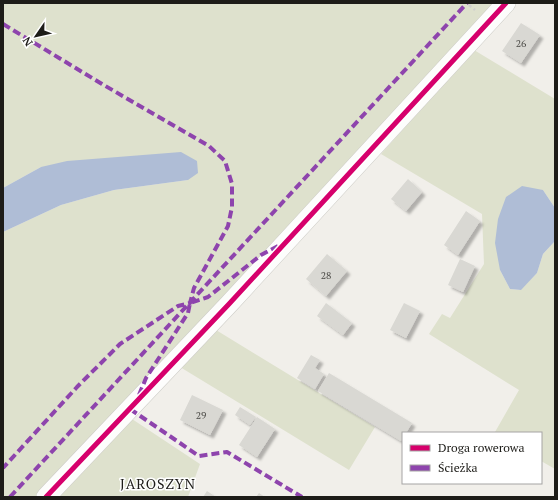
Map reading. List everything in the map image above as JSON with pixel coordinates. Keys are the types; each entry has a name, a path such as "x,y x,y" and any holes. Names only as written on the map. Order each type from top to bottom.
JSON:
{"street":[{"path":"46,497 229,304 506,3"}],"green space":[{"path":"3,3 495,3 248,274 36,497 3,497 3,232 61,205 114,190 188,180 41,167 3,188"},
{"path":"474,50 555,99 555,208 543,190 500,270 510,289 520,290 537,273 543,254 555,241 555,469 542,462 542,432 495,432 519,390 429,334 442,314 450,318 484,264 482,214 381,154"},
{"path":"216,330 375,427 349,470 180,367"},
{"path":"132,419 200,464 188,497 59,497"}],"water":[{"path":"181,152 197,161 198,173 188,180 114,190 61,205 3,232 3,188 41,167 67,161"},
{"path":"522,186 543,190 555,208 555,241 543,254 537,273 521,290 510,289 500,270 495,243 498,219 506,197"}],"building":[{"path":"521,23 540,35 521,63 502,51"},
{"path":"408,179 422,192 406,211 391,199"},
{"path":"466,211 480,221 458,255 444,245"},
{"path":"327,254 347,271 326,296 306,279"},
{"path":"460,259 475,266 463,292 448,285"},
{"path":"326,303 352,323 343,335 317,316"},
{"path":"404,303 420,311 406,338 390,330"},
{"path":"311,355 320,360 315,368 324,374 315,389 297,378"},
{"path":"329,373 412,423 407,432 402,432 401,441 318,391"},
{"path":"192,395 223,410 210,435 180,420"},
{"path":"240,407 256,417 250,425 235,415"},
{"path":"257,417 275,429 257,457 239,445"},
{"path":"207,491 216,497 203,497"},
{"path":"259,493 265,497 256,497"}],"marked path":[{"path":"10,497 467,3"},
{"path":"3,24 209,146 225,161 232,184 232,207 228,226 194,288 190,303 178,306 120,344 77,387 3,468"},
{"path":"139,395 146,378 188,313 190,303 208,297 261,255 278,246"},
{"path":"130,409 199,456 227,452 302,497"}],"cycle path":[{"path":"46,497 229,304 506,3"}],"district":[{"name":"JAROSZYN","path":"158,483"}]}
